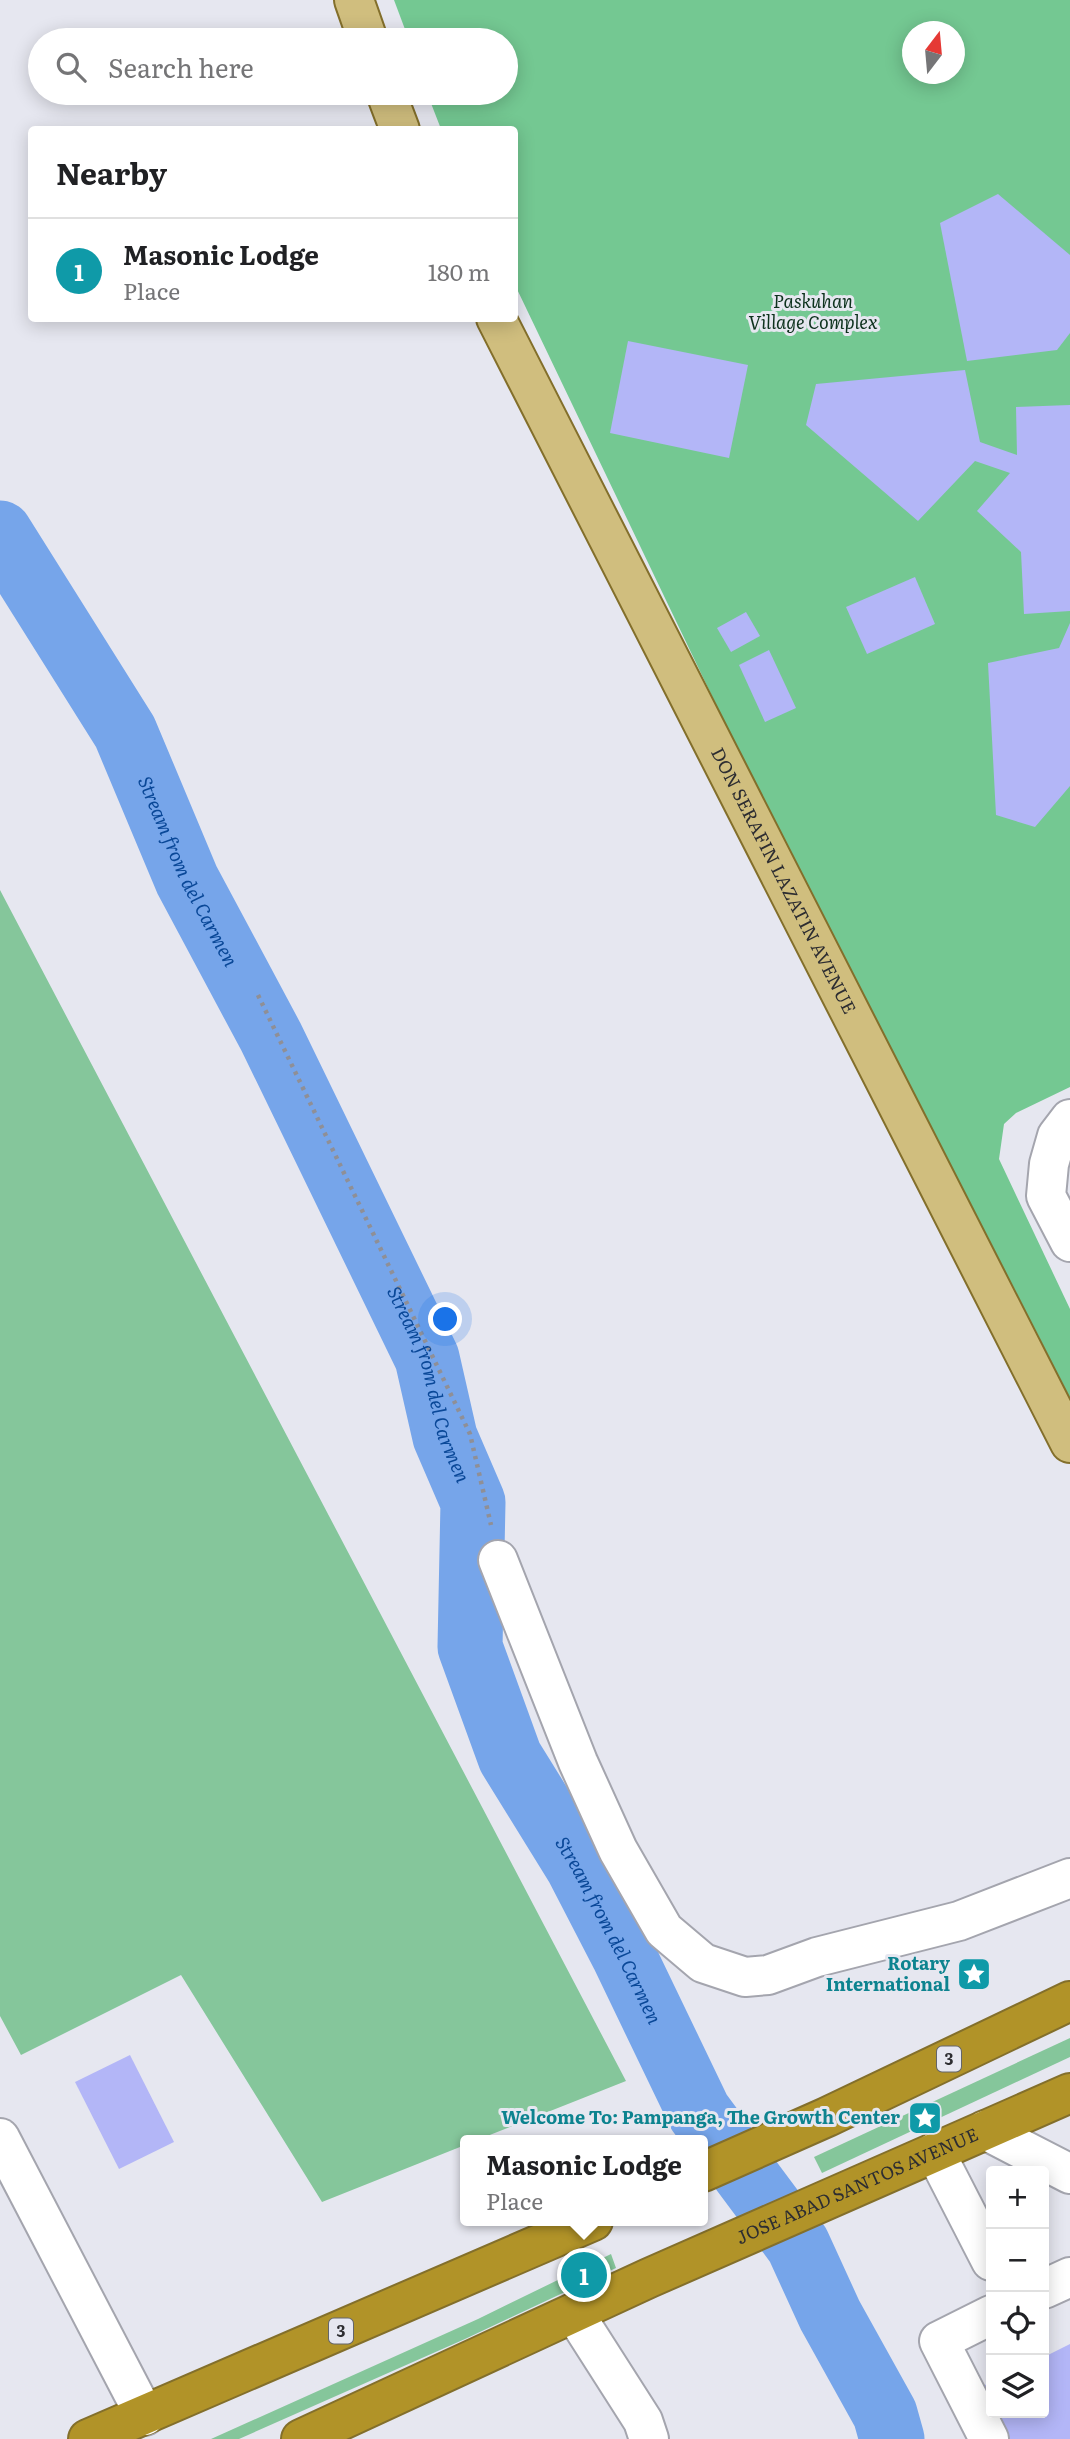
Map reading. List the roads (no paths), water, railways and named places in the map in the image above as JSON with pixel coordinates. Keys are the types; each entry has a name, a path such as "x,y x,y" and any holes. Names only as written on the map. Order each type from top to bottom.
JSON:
{"highway":[{"name":"3","path":"708,2170 1070,2001"},
{"name":"JOSE ABAD SANTOS AVENUE","path":"300,2439 345,2429 649,2278 1070,2093"},
{"name":"3","path":"89,2439 582,2226"}],"main road":[{"path":"354,0 364,28"},
{"path":"391,105 398,126"},
{"name":"DON SERAFIN LAZATIN AVENUE","path":"498,322 1070,1443"}],"street":[{"path":"1070,1119 1057,1136 1049,1164 1046,1196 1070,1242"},
{"path":"498,1560 578,1762 618,1850 664,1930 703,1963 745,1977 768,1975 817,1957 959,1921 1070,1878"},
{"path":"985,2130 1070,2175"},
{"path":"0,2138 145,2417"},
{"path":"935,2152 986,2252"},
{"path":"1049,2287 1070,2277"},
{"path":"574,2314 643,2421 649,2439"},
{"path":"986,2318 939,2342 989,2439"}],"waterway":[{"name":"Stream from del Carmen","path":"0,533 125,732 187,880 271,1037 427,1358 445,1437 473,1502 470,1647 510,1757 578,1867 699,2112 798,2245 830,2315 885,2414 892,2439"}],"place":[{"name":"Rotary International","path":"974,1974"},
{"name":"Welcome To: Pampanga, The Growth Center","path":"925,2118"},
{"name":"Masonic Lodge","path":"584,2275"}],"park label":[{"name":"Paskuhan Village Complex","path":"813,312"}]}
